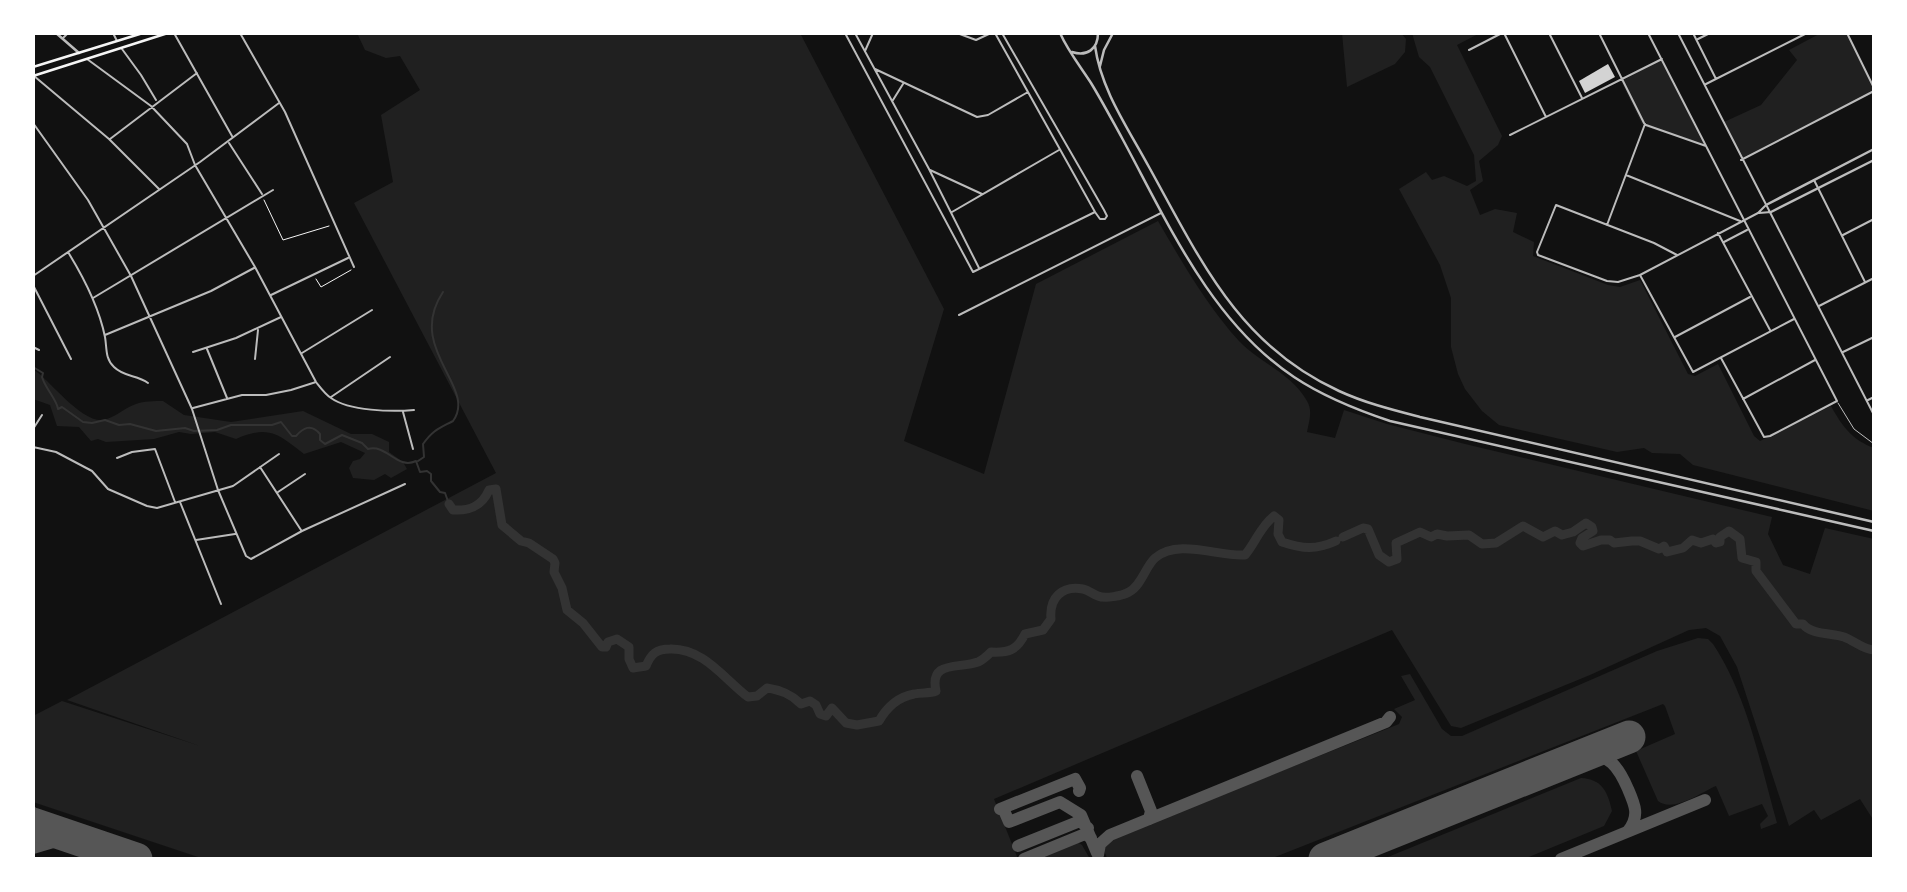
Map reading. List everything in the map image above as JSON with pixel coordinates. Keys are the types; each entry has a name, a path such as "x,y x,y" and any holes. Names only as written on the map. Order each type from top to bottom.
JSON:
{"main road":[{"path":"33,67 143,33"},
{"path":"34,76 168,33"},
{"path":"79,53 87,59"}],"street":[{"path":"56,33 79,53"},
{"path":"62,39 68,33"},
{"path":"113,33 117,41"},
{"path":"174,33 232,137"},
{"path":"240,33 285,112 354,267"},
{"path":"845,33 973,272 1095,212"},
{"path":"855,33 980,269"},
{"path":"865,51 873,33"},
{"path":"957,33 975,40 991,33"},
{"path":"995,33 1095,212 1100,219 1107,218 1002,33"},
{"path":"1098,33 1095,46 1105,86 1213,278 1248,327 1285,359 1339,391 1365,402 1874,523"},
{"path":"1099,69 1104,50 1113,33"},
{"path":"1469,50 1503,33 1546,118"},
{"path":"1549,33 1583,100"},
{"path":"1599,33 1645,124 1706,146"},
{"path":"1648,33 1837,401 1766,437 1760,433 1721,358"},
{"path":"1678,33 1874,415"},
{"path":"1693,33 1716,79"},
{"path":"1696,40 1710,33"},
{"path":"1705,85 1807,33"},
{"path":"1741,160 1874,89 1847,33"},
{"path":"1061,35 1090,81 1162,213 1221,308 1242,333 1293,377 1340,402 1390,421 1874,531"},
{"path":"852,46 859,41"},
{"path":"1069,50 1083,54 1095,46"},
{"path":"122,48 157,102"},
{"path":"87,59 151,106 187,144 195,164 255,267 316,382 331,398 346,405 414,410"},
{"path":"1012,62 1017,59"},
{"path":"1510,135 1662,59"},
{"path":"874,69 977,117 988,115 1029,92"},
{"path":"110,139 197,73"},
{"path":"34,76 110,139 160,190"},
{"path":"893,101 904,82"},
{"path":"33,276 160,190 279,103"},
{"path":"888,113 897,109"},
{"path":"33,123 104,226 131,276 192,409 218,490 246,556 251,559 302,531 405,484"},
{"path":"1607,225 1645,124"},
{"path":"228,141 262,195"},
{"path":"951,213 1060,149"},
{"path":"1758,213 1766,205 1874,149"},
{"path":"1677,255 1654,243 1555,205 1537,254 1607,281 1618,282 1640,275 1742,220 1758,213 1770,212 1874,160"},
{"path":"929,169 982,194"},
{"path":"1626,174 1742,220"},
{"path":"1077,180 1084,176"},
{"path":"1814,180 1865,282"},
{"path":"93,298 273,190"},
{"path":"938,208 946,204"},
{"path":"959,315 1162,213"},
{"path":"1842,236 1874,219"},
{"path":"1723,243 1748,230"},
{"path":"1718,233 1770,331"},
{"path":"68,252 93,298 104,335 106,353 113,367 125,375 139,377 148,383"},
{"path":"270,295 349,257"},
{"path":"104,335 211,291 255,267"},
{"path":"1640,275 1692,372 1795,319"},
{"path":"1818,306 1874,278"},
{"path":"33,285 71,359"},
{"path":"1674,338 1752,296"},
{"path":"301,353 372,310"},
{"path":"193,352 258,329 282,317"},
{"path":"255,359 258,329"},
{"path":"1842,353 1874,337"},
{"path":"33,347 39,350"},
{"path":"206,348 227,398"},
{"path":"331,398 390,358"},
{"path":"1742,399 1816,359"},
{"path":"192,409 227,398 266,395 316,382"},
{"path":"1867,401 1874,397"},
{"path":"403,411 413,449"},
{"path":"33,429 42,415"},
{"path":"33,447 56,452 86,467 95,473 104,487 115,493 147,506 163,507 233,485 279,454"},
{"path":"117,458 152,448 158,453 176,503"},
{"path":"260,467 302,531"},
{"path":"277,493 305,474"},
{"path":"180,502 221,604"},
{"path":"194,540 236,533"}],"lane":[{"path":"1837,401 1854,429 1874,444"}],"path":[{"path":"262,195 282,239 288,240 335,224"},
{"path":"313,274 320,287 354,267"}],"shaded area":[{"path":"357,33 800,33 944,309 904,441 984,474 1036,284 1158,221 1227,327 1247,349 1300,391 1310,409 1307,432 1335,438 1344,410 1465,444 1772,517 1768,534 1783,565 1810,574 1825,528 1874,539 1874,821 1860,799 1821,820 1814,810 1789,826 1737,667 1720,636 1706,628 1689,630 1590,675 1461,728 1451,726 1392,630 994,799 1018,859 204,859 33,802 33,716 62,701 200,746 67,700 496,473 354,203 393,182 381,115 420,90 400,56 386,58 365,50"},
{"path":"1342,33 1401,33 1406,39 1405,52 1395,64 1347,87"},
{"path":"1412,33 1480,33 1457,45 1502,136 1498,145 1479,161 1483,181 1470,190 1480,215 1495,209 1517,213 1513,232 1534,242 1533,256 1608,285 1620,287 1640,280 1688,374 1695,376 1718,364 1754,436 1760,441 1831,406 1848,432 1874,448 1874,511 1693,465 1680,454 1652,453 1644,448 1617,452 1499,425 1482,411 1465,389 1458,374 1451,347 1451,298 1440,265 1399,189 1426,172 1432,180 1444,176 1467,186 1476,181 1474,155 1430,67 1419,57"},
{"path":"1821,33 1847,33 1874,91 1742,158 1724,122 1761,105 1797,60 1789,50"},
{"path":"1661,60 1705,145 1643,126 1621,81"},
{"path":"33,369 68,402 98,420 111,418 136,404 153,401 163,401 184,415 231,422 303,411 351,434 372,434 389,442 389,452 403,462 407,469 391,478 385,474 374,480 353,478 349,468 353,461 360,459 365,453 341,442 304,454 279,436 265,432 236,439 215,432 179,432 154,439 91,441 79,427 57,426 50,405 33,399"},
{"path":"1698,638 1708,639 1713,644 1735,686 1752,731 1777,823 1761,829 1760,824 1768,816 1762,804 1729,816 1716,786 1679,803 1671,805 1658,801 1636,751 1675,734 1663,704 1270,859 1107,858 1103,848 1109,840 1399,724 1402,717 1394,709 1415,700 1401,676 1410,674 1442,729 1451,736 1462,736 1657,651"},
{"path":"1581,778 1594,781 1606,792 1612,811 1604,826 1524,859 1383,859"},
{"path":"1077,842 1082,845 1090,859 1029,859"}],"building":[{"path":"1608,64 1615,77 1585,93 1579,81"}],"waterway":[{"path":"418,461 424,457 423,444 436,430 453,421 458,408 457,395 436,349 432,331 434,313 443,292"},
{"path":"33,367 43,373 42,377 58,409 62,407 83,422 105,420 156,431 185,428 194,431 217,430 231,425 272,425 281,422 292,436 304,429 317,431 320,440 325,444 342,435 362,443 368,449 381,450 397,460 409,463 416,461 420,472 427,471 431,474 431,481 440,492 445,493 449,504"},
{"path":"449,504 453,510 465,510 479,504 489,490 496,489 502,525 521,541 529,543 553,559 554,572 562,588 567,610 583,623 602,647 617,639 629,647 629,659 633,668 646,666 652,655 658,651 682,650 713,666 748,697 757,696 767,688 777,690 790,695 801,704 810,701 816,705 820,714 826,716 832,708 846,723 857,725 879,721 898,700 914,694 936,691 935,681 941,670 978,662 991,652 1012,649 1025,634 1043,630 1051,619 1055,599 1063,591 1076,588 1105,597 1129,592 1137,585 1155,558 1164,552 1187,549 1245,555 1274,516 1279,520 1278,534 1282,542 1309,548 1336,541"},
{"path":"1343,537 1363,528 1368,529 1379,555 1389,562 1397,559 1396,543 1420,532 1431,537 1437,534 1469,535 1482,544 1496,543 1523,526 1543,537 1555,531 1562,535 1573,532 1586,523 1593,531 1582,538 1580,543 1583,546 1601,540 1614,543 1640,541 1659,549 1664,546 1667,552 1683,548 1692,540 1701,543 1713,539 1716,543 1720,542 1720,537 1729,531 1740,539 1742,558 1756,562 1756,571 1796,624 1803,624 1816,632 1844,637 1874,650"}],"taxiway":[{"path":"1098,855 1100,844 1110,835 1386,722 1390,717"},
{"path":"1583,755 1600,756 1612,763 1621,774 1635,810 1634,820 1628,831"},
{"path":"1137,776 1151,811 1149,819"},
{"path":"1000,809 1075,779 1079,791"},
{"path":"1561,859 1705,800"},
{"path":"1003,808 1009,822 1060,802 1081,815 1097,853"},
{"path":"33,813 46,828 70,836"},
{"path":"1018,846 1080,821 1088,828"},
{"path":"1024,859 1085,834 1091,838"},
{"path":"33,848 70,837 113,852"}],"runway":[{"path":"1325,859 1629,737"},
{"path":"33,824 136,859"}]}
